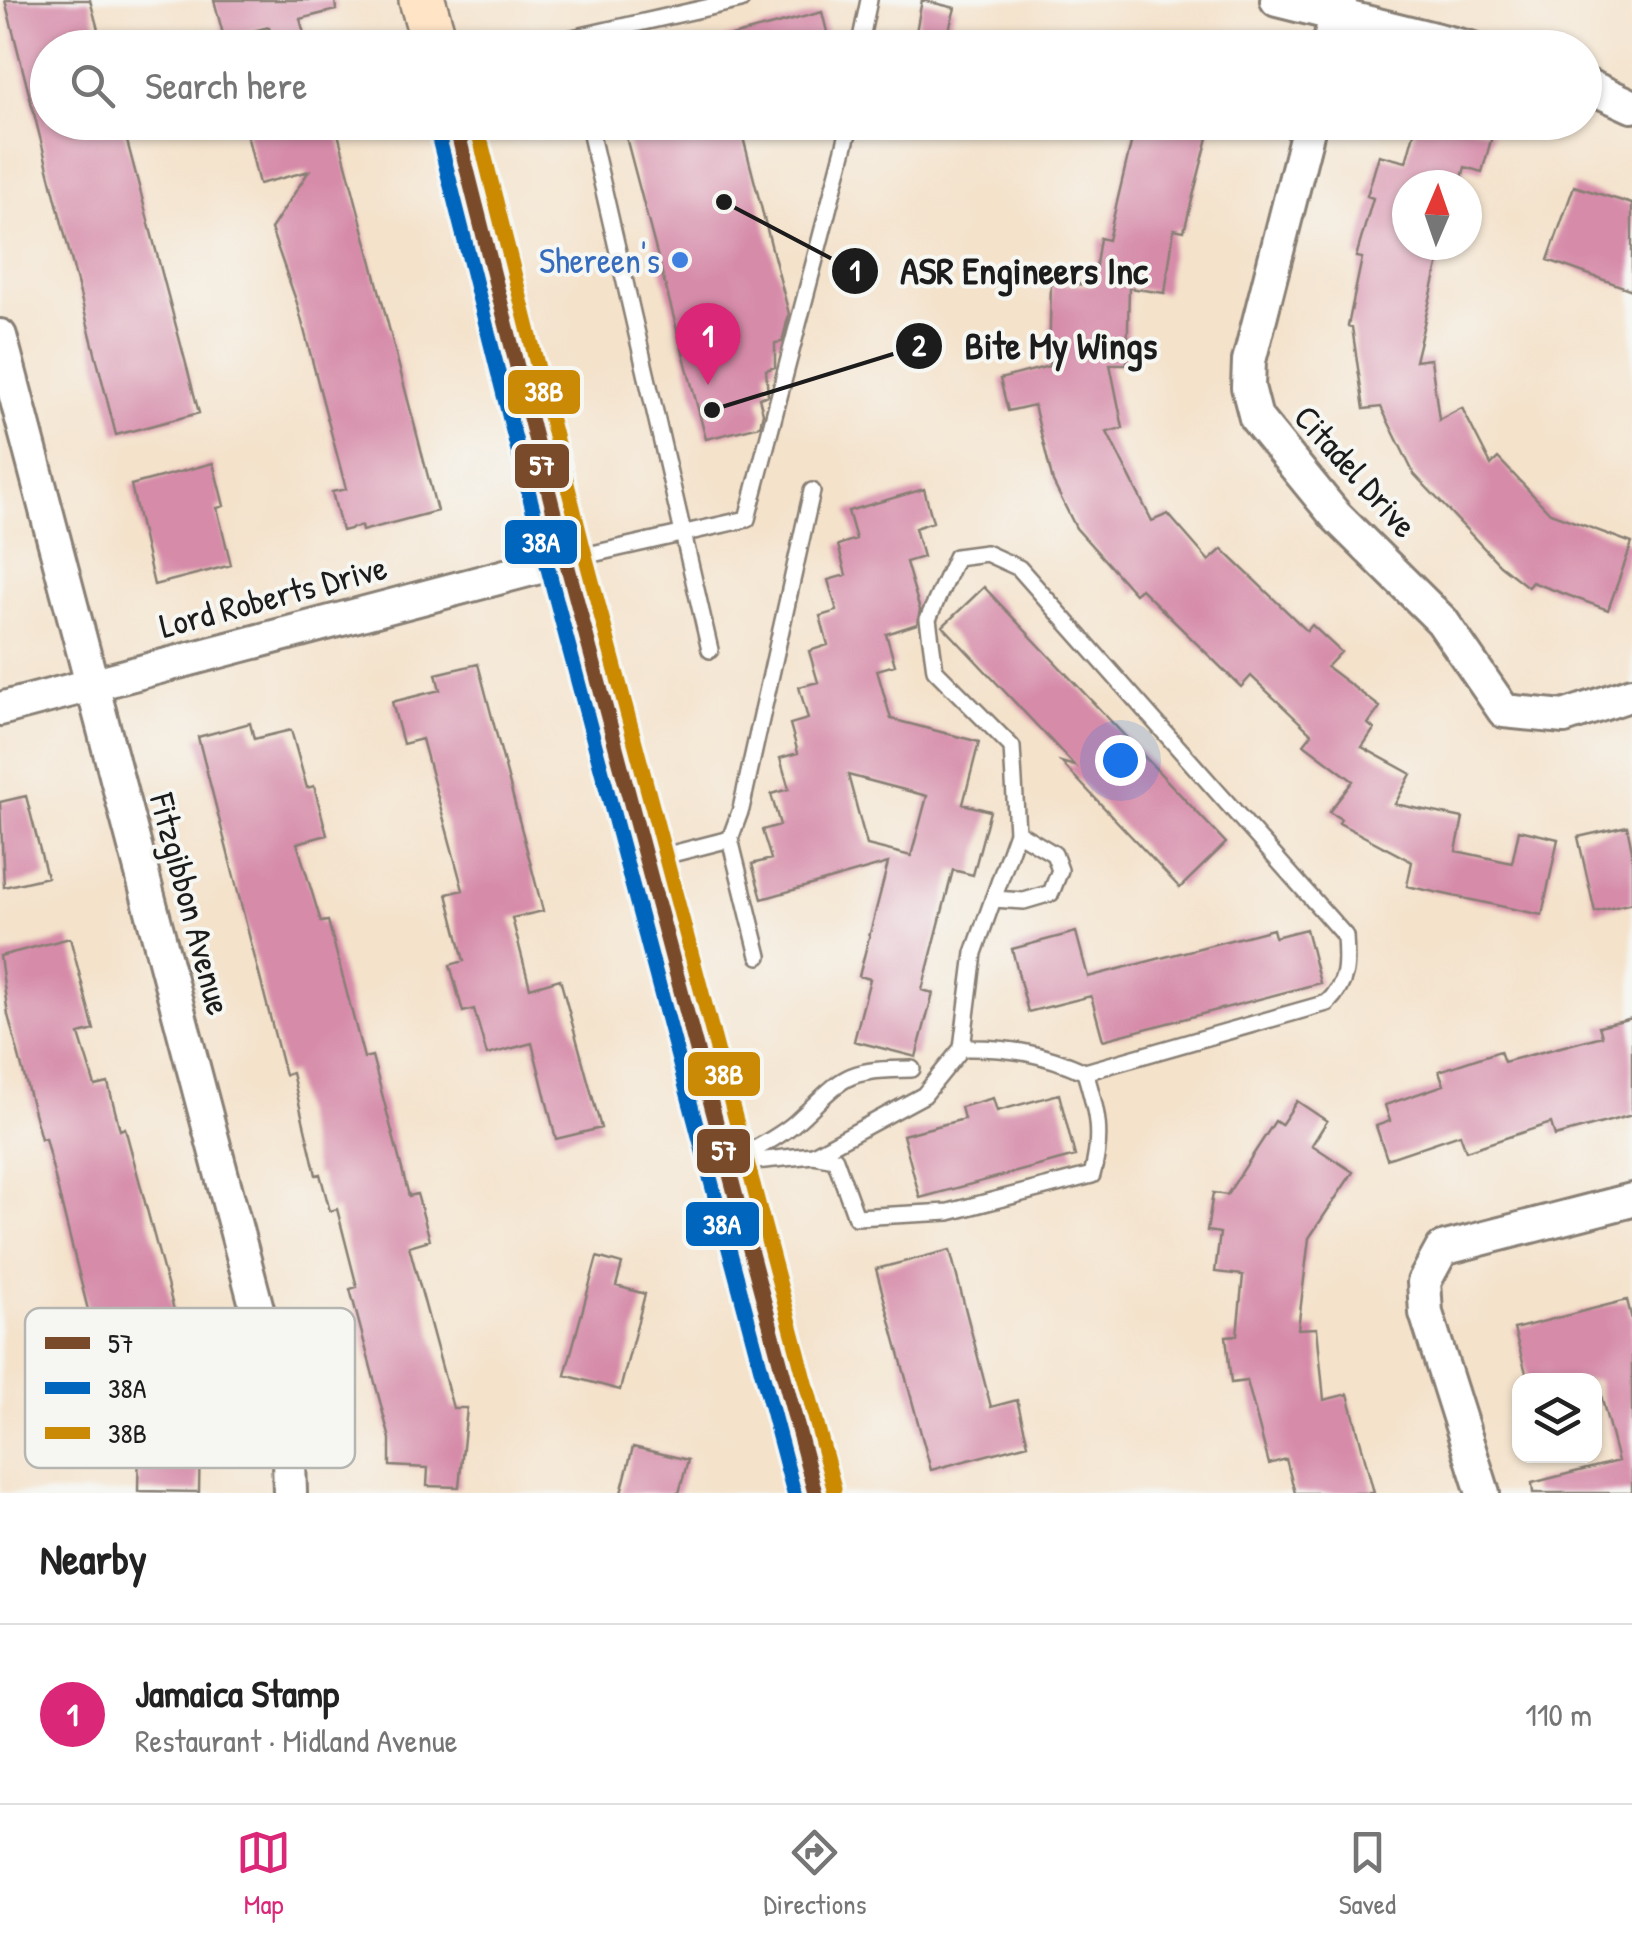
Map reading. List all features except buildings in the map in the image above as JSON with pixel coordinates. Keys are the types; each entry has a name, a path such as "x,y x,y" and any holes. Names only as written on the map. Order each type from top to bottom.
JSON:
{"main road":[{"path":"422,0 431,30"},
{"path":"460,140 566,560 816,1493"}],"street":[{"path":"1277,0 1334,21 1379,30"},
{"path":"1602,92 1632,106"},
{"name":"Citadel Drive","path":"1305,140 1249,360 1248,387 1256,418 1336,516 1442,621 1504,711 1564,717 1632,694"},
{"name":"Fitzgibbon Avenue","path":"0,336 257,1308"},
{"name":"Lord Roberts Drive","path":"0,710 566,560"},
{"path":"1484,1493 1466,1430 1434,1345 1424,1282 1442,1250 1632,1200"},
{"name":"Fitzgibbon Avenue","path":"289,1468 290,1493"}],"lane":[{"path":"611,30 741,0"},
{"path":"863,30 869,0"},
{"path":"592,140 710,650"},
{"path":"566,560 747,519 846,140"},
{"path":"759,956 730,839 741,810 812,491"},
{"path":"813,1155 924,1094 962,1048 974,952 1017,832 1012,747 934,670 928,619 956,557 986,553 1019,568 1344,936 1343,988 1327,1003 1084,1072 1046,1054 1004,1047 962,1048"},
{"path":"993,899 1024,901 1051,893 1060,870 1054,854 1017,832"},
{"path":"648,860 730,839"},
{"path":"728,1164 794,1124 828,1087 868,1069 912,1068"},
{"path":"728,1164 813,1155 835,1160 856,1217 948,1212 1092,1176 1101,1143 1100,1119 1084,1072"}],"transit line":[{"name":"38A","path":"439,140 547,565 794,1493"},
{"name":"57","path":"460,140 566,560 815,1493"},
{"name":"38B","path":"481,140 585,555 834,1488"}],"place":[{"name":"ASR Engineers Inc","path":"724,202"},
{"name":"Shereen's","path":"680,260"},
{"name":"Jamaica Stamp","path":"708,385"},
{"name":"Bite My Wings","path":"712,410"}]}
